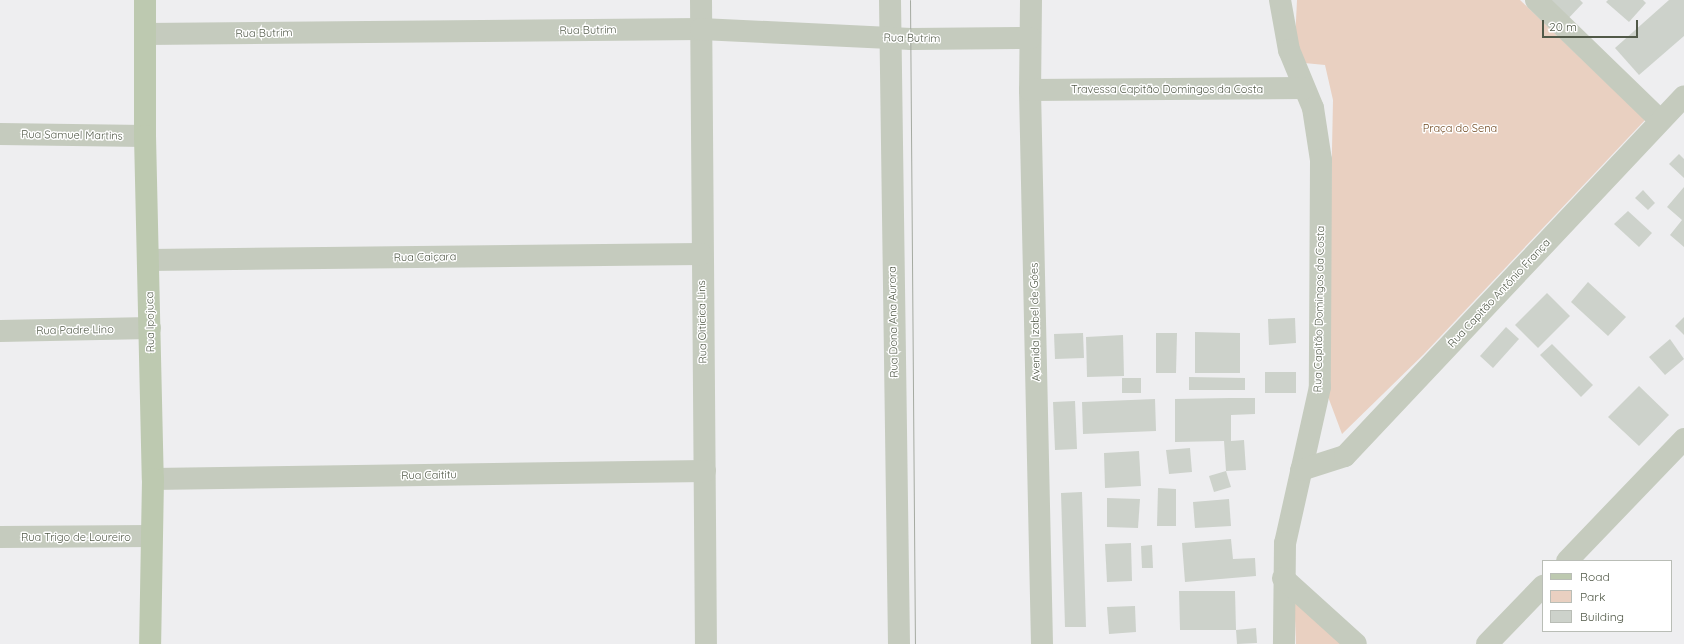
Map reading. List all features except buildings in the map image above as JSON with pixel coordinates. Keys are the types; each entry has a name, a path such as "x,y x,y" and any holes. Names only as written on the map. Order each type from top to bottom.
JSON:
{"main road":[{"name":"Rua Ipojuca","path":"145,0 145,136 150,260 153,479 150,644"}],"street":[{"name":"Rua Oiticica Lins","path":"701,0 701,254 705,471 706,644"},
{"name":"Rua Dona Ana Aurora","path":"890,0 889,38 899,644"},
{"name":"Avenida Izabel de Góes","path":"1031,0 1030,90 1042,644"},
{"name":"Rua Capitão Domingos da Costa","path":"1280,0 1289,50 1304,88 1314,108 1320,160 1320,387 1285,543 1283,578 1284,644"},
{"path":"1536,0 1660,120"},
{"name":"Rua Butrim","path":"145,34 701,29 889,38 1030,38"},
{"name":"Travessa Capitão Domingos da Costa","path":"1030,90 1304,88"},
{"name":"Rua Capitão Antônio França","path":"1301,470 1345,456 1684,96"},
{"name":"Rua Samuel Martins","path":"0,134 145,136"},
{"name":"Rua Caiçara","path":"150,260 701,254"},
{"name":"Rua Padre Lino","path":"0,331 150,328"},
{"path":"1568,560 1684,439"},
{"name":"Rua Caititu","path":"153,479 705,471"},
{"name":"Rua Trigo de Loureiro","path":"0,537 151,536"},
{"path":"1283,578 1356,644"},
{"path":"1486,644 1542,587"}],"green space":[{"name":"Praça do Sena","path":"1297,0 1520,0 1645,120 1424,354 1342,434 1327,394 1333,100 1325,65 1294,62"},
{"path":"1294,594 1350,644 1296,644"}],"tram line":[{"path":"910,0 915,644"}]}
